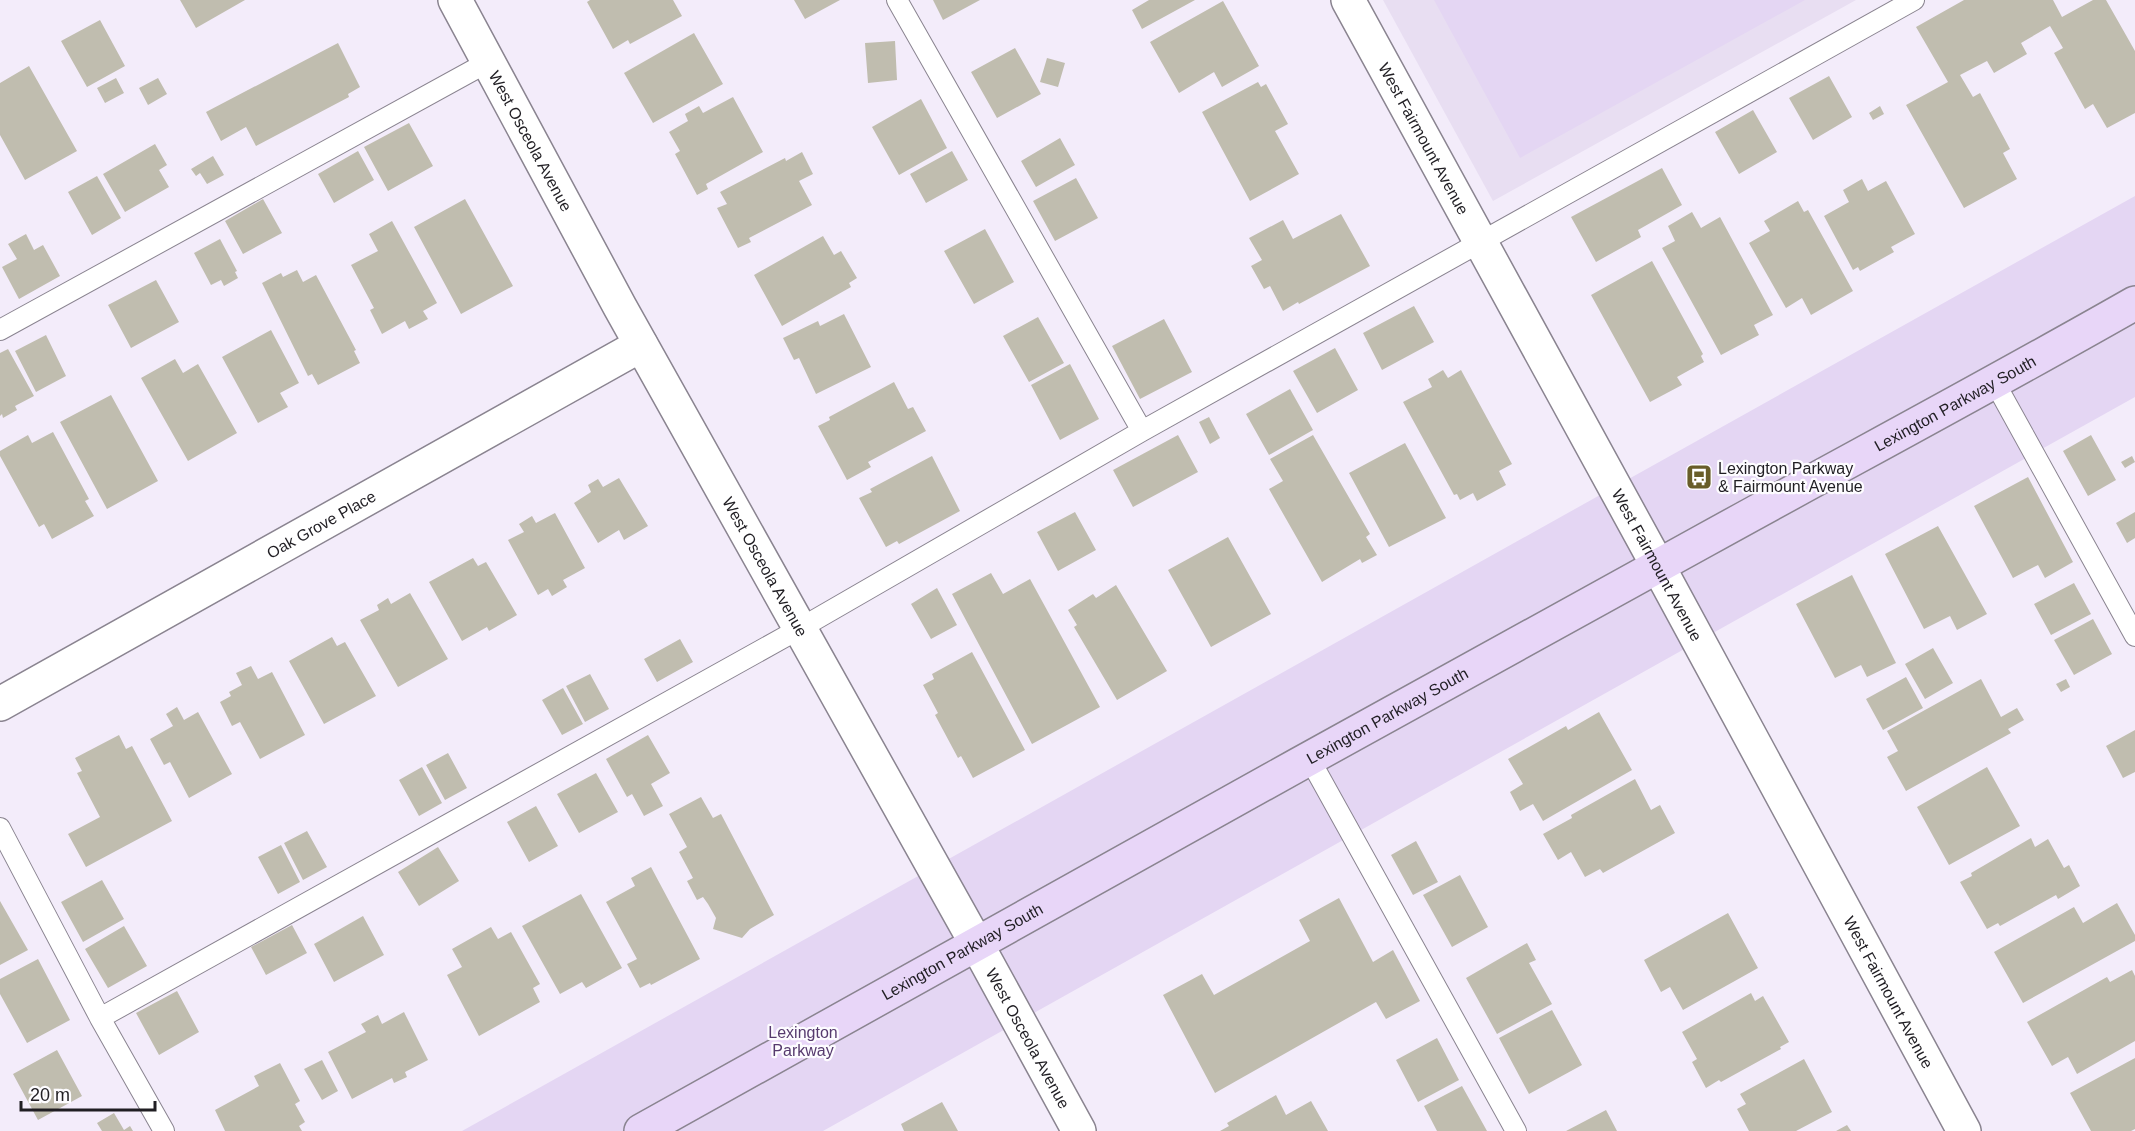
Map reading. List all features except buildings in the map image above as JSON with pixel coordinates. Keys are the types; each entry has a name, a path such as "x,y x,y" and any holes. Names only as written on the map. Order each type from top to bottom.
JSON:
{"main road":[{"name":"Lexington Parkway South","path":"641,1131 1309,758 2135,303"}],"street":[{"name":"West Osceola Avenue","path":"455,0 641,345 1079,1131"},
{"name":"West Fairmount Avenue","path":"1348,0 1964,1131"},
{"name":"Oak Grove Place","path":"0,704 641,345"}],"lane":[{"path":"897,0 1142,431"},
{"path":"100,1018 799,629 1142,431 1914,0"},
{"path":"0,330 488,62"},
{"path":"1995,382 2135,636"},
{"path":"1309,758 1516,1131"},
{"path":"0,828 100,1018 164,1131"}],"shaded area":[{"path":"1383,0 1856,0 1493,201"}],"green space":[{"path":"1434,0 1805,0 1520,158"},
{"name":"Lexington Parkway","path":"2135,196 2135,397 823,1131 462,1131"}],"place":[{"name":"Lexington Parkway & Fairmount Avenue","path":"1699,477"}]}
